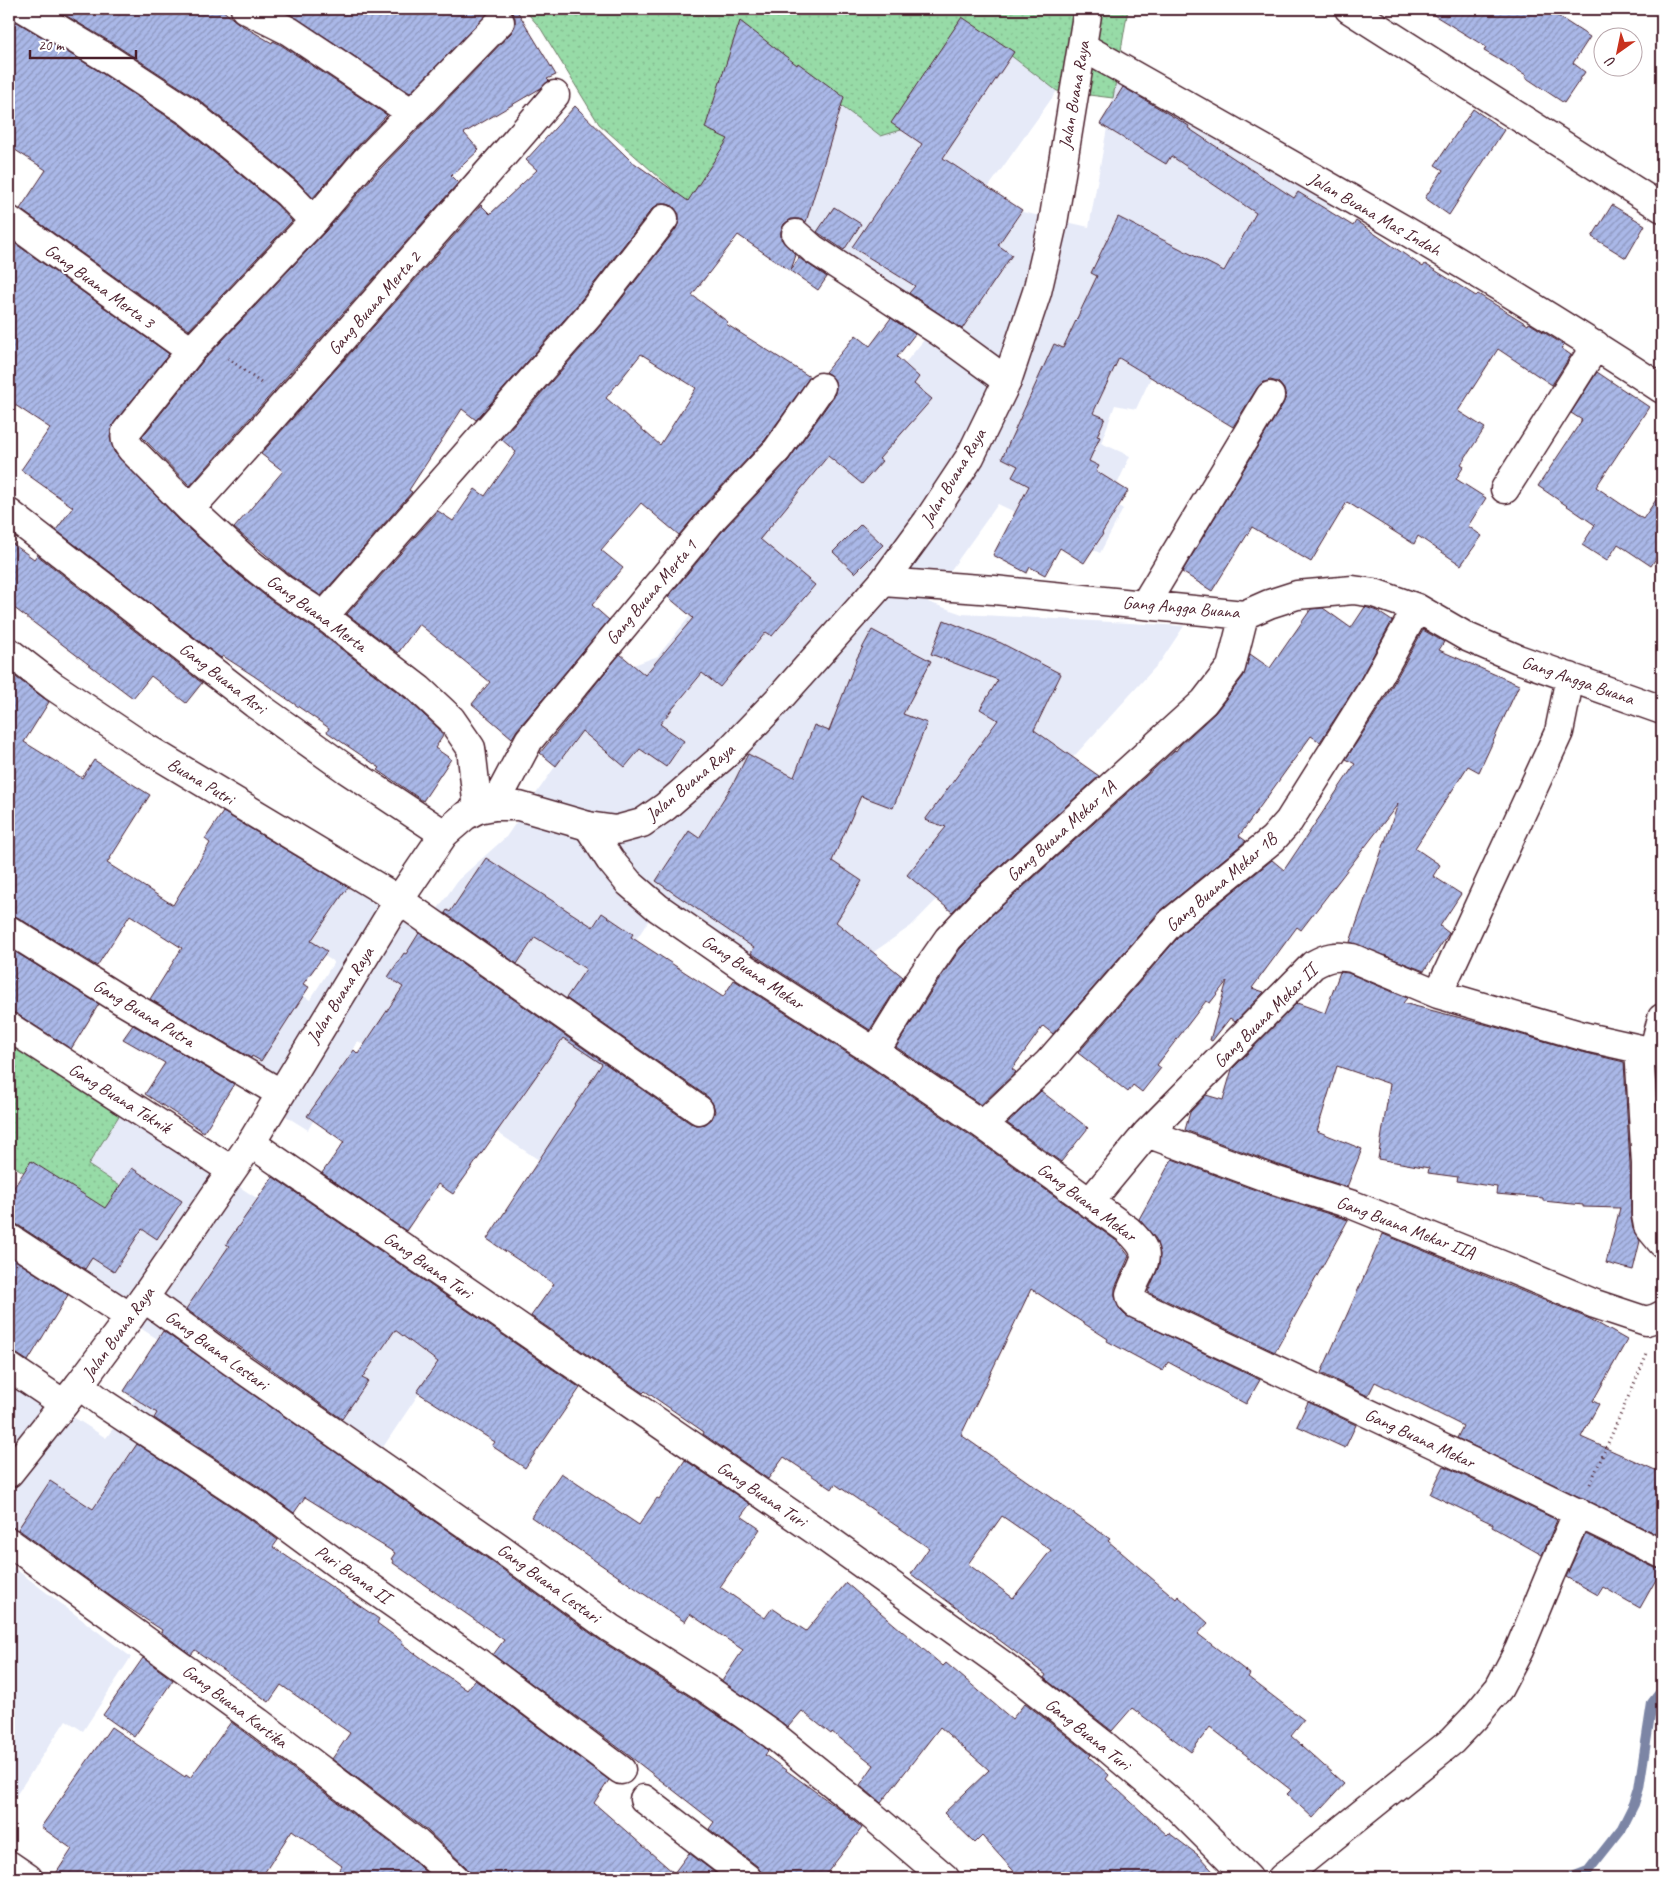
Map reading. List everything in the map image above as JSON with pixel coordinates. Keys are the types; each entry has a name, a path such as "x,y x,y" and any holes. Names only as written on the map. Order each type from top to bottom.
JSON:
{"street":[{"path":"25,9 105,57 190,112 287,193 314,221"},
{"path":"245,9 289,31 412,113"},
{"name":"Jalan Buana Raya","path":"9,1473 72,1395 137,1307 250,1143 399,900 444,834 465,816 486,807 520,806 588,826 616,830 642,823 665,807 724,755 778,700 883,582 927,522 970,457 1007,381 1037,292 1052,223 1088,9"},
{"path":"1349,9 1662,208"},
{"path":"197,345 314,221 365,161 500,22"},
{"name":"Jalan Buana Mas Indah","path":"1082,47 1279,158 1596,345 1662,389"},
{"name":"Gang Buana Merta 2","path":"190,509 288,402 412,258 502,159 555,95"},
{"path":"324,616 590,314 664,219"},
{"name":"Gang Buana Merta 3","path":"9,220 197,345"},
{"path":"796,234 813,249 940,332 1007,381"},
{"name":"Gang Buana Merta","path":"197,345 126,432 126,444 190,509 248,562 282,589 324,616 419,689 451,718 471,748 486,807"},
{"path":"1505,489 1596,345"},
{"name":"Gang Buana Merta 1","path":"486,807 528,740 714,517 776,450 821,387"},
{"path":"1145,604 1270,396"},
{"name":"Gang Buana Asri","path":"9,512 255,704 346,769 444,834"},
{"name":"Gang Angga Buana","path":"883,582 994,590 1244,615 1297,595 1353,590 1374,593 1417,608 1466,637 1518,659 1662,710"},
{"name":"Gang Buana Mekar 1B","path":"983,1125 1048,1063 1171,922 1273,839 1289,821 1372,689 1417,608"},
{"name":"Gang Buana Mekar 1A","path":"876,1052 919,981 948,939 974,911 1204,702 1230,667 1244,615"},
{"name":"Buana Putri","path":"9,652 52,686 141,745 399,900 700,1110"},
{"path":"1438,994 1559,732 1570,677"},
{"name":"Gang Buana Mekar","path":"588,826 610,860 630,883 658,908 746,969 876,1052 983,1125 1128,1230 1139,1240 1145,1249 1145,1260 1130,1294 1131,1299 1136,1304 1578,1512 1662,1554"},
{"name":"Gang Buana Putra","path":"9,930 121,1000 280,1093"},
{"name":"Gang Buana Mekar II","path":"1090,1203 1147,1133 1313,965 1326,957 1337,955 1352,958 1438,994 1586,1037 1651,1052"},
{"path":"1659,1235 1648,1226 1646,1215 1646,1164 1651,1052 1662,1018"},
{"name":"Gang Buana Teknik","path":"9,1028 231,1170"},
{"name":"Gang Buana Mekar IIA","path":"1147,1133 1271,1179 1353,1205 1595,1304 1646,1321 1662,1315"},
{"name":"Gang Buana Turi","path":"250,1143 819,1533 1004,1666 1104,1745 1178,1808 1248,1878"},
{"name":"Gang Buana Lestari","path":"9,1238 232,1361 500,1548 610,1628 707,1689 772,1734 945,1878"},
{"name":"Puri Buana II","path":"9,1367 72,1395 104,1404 256,1504 344,1569 476,1661 621,1770"},
{"path":"1282,1878 1452,1740 1474,1718 1499,1688 1519,1650 1578,1512"},
{"name":"Gang Buana Kartika","path":"9,1542 258,1722 417,1843 455,1878"},
{"path":"644,1799 747,1878"},
{"path":"9,1865 28,1878"}],"path":[{"path":"197,345 288,402"},
{"path":"1578,1512 1651,1346"}],"shaded area":[{"path":"1001,48 1057,91 978,202 1089,227 1117,73 1332,205 1216,369 1165,348 1136,409 1115,405 1101,443 1130,456 1110,500 1123,509 1100,553 998,504 928,602 962,614 1184,626 1160,662 1035,799 911,926 852,967 804,1021 657,908 575,1032 775,1169 708,1271 358,1041 308,1130 235,1084 292,988 310,1000 334,962 304,943 347,873 428,923 458,880 506,837 623,669 658,656 753,537 829,455 924,340 823,271 833,252 731,180 776,57"},
{"path":"122,1111 272,1208 285,1172 477,1307 373,1462 297,1409 173,1588 40,1520 9,1557 9,1376 106,1438 173,1349 25,1254 57,1205 152,1207 88,1165"},
{"path":"9,1564 131,1657 83,1731 66,1720 9,1806"}],"green space":[{"path":"524,9 1128,9 1113,98 1057,91 1001,48 911,127 881,136 776,57 714,226 599,124 541,29"},
{"path":"9,1041 122,1111 88,1165 152,1207 128,1245 57,1205 25,1254 9,1244 9,1219 34,1179 9,1163"}],"building":[{"path":"9,9 12,17 17,22 97,70 180,125 276,204 292,221 189,330 20,209 46,170 9,146"},
{"path":"55,9 221,9 238,23 272,43 273,41 281,45 387,115 313,198 297,181 198,99 114,44"},
{"path":"294,9 493,9 410,93 290,14"},
{"path":"507,9 516,9 556,75 547,79 549,81 541,88 464,133 479,150 451,176 458,183 190,486 142,437 203,361 325,232 377,172 511,33 515,26 515,18 511,11"},
{"path":"1424,9 1547,9 1590,37 1573,63 1585,72 1564,103 1525,77 1526,75 1484,51 1486,47"},
{"path":"962,17 1014,52 943,158 1022,210 998,245 1012,255 962,329 909,293 915,286 852,247 922,144 891,123"},
{"path":"740,21 797,65 798,63 844,97 806,222 799,219 791,219 784,224 781,231 781,239 796,255 791,270 799,258 827,277 818,290 738,235 692,295 728,322 726,324 810,377 765,440 703,506 679,535 641,503 601,550 623,568 592,605 609,620 512,738 472,704 490,682 419,624 398,653 347,614 438,511 453,521 475,489 485,496 516,452 501,439 602,324 676,229 679,222 679,214 673,206 659,204 652,209 578,304 476,420 462,409 409,490 412,492 321,596 291,576 234,528 283,471 261,454 481,205 490,214 537,170 526,160 575,106 630,160 688,201 728,139 705,128","holes":["641,354 696,388 660,445 606,398"]},
{"path":"1123,87 1189,126 1188,128 1294,198 1298,192 1353,226 1356,221 1423,267 1425,264 1476,296 1478,294 1564,345 1561,348 1571,355 1552,385 1498,349 1458,411 1485,428 1461,464 1464,466 1456,479 1486,498 1468,526 1482,536 1461,565 1418,536 1414,544 1347,502 1311,562 1252,527 1212,591 1182,572 1283,404 1286,397 1284,389 1278,382 1270,380 1262,383 1233,427 1119,358 1093,413 1105,418 1097,436 1100,437 1089,461 1099,466 1096,471 1128,491 1103,534 1084,563 1060,548 1045,575 1030,567 1027,573 993,555 1029,486 1012,477 1018,466 1002,458 1054,344 1063,348 1097,276 1091,273 1118,217 1224,271 1256,213 1171,156 1166,164 1100,124"},
{"path":"1473,109 1504,130 1449,215 1425,198 1443,170 1435,165"},
{"path":"1612,205 1645,225 1626,258 1592,237"},
{"path":"834,207 861,224 844,250 817,232"},
{"path":"9,239 169,354 114,423 110,437 114,452 179,520 238,574 273,602 315,629 409,701 439,729 443,736 435,748 451,759 423,801 378,770 380,768 327,732 329,728 254,676 223,656 221,658 56,530 73,507 21,470 50,428 9,401"},
{"path":"891,318 915,334 897,357 919,377 914,384 932,399 879,459 882,461 862,484 828,456 760,539 815,585 772,636 766,632 720,687 702,673 660,724 684,741 666,767 640,749 625,767 582,731 556,766 540,753 620,654 645,675 693,618 668,597 726,527 788,461 834,396 836,389 835,381 825,372 856,335 870,346"},
{"path":"1597,372 1649,407 1596,487 1643,519 1662,491 1662,549 1651,566 1618,544 1607,561 1582,545 1595,525 1538,486 1582,420 1571,413"},
{"path":"861,524 883,545 855,573 833,552"},
{"path":"9,541 34,559 37,555 202,683 186,703 151,676 133,698 9,604"},
{"path":"1365,607 1377,611 1392,621 1359,681 1320,742 1311,736 1239,836 1246,841 1159,912 1053,1034 1043,1026 1012,1069 1016,1072 981,1105 896,1047 960,949 992,915 1176,751 1180,745 1215,713 1243,677 1250,654 1270,668 1311,609 1323,608 1351,628"},
{"path":"944,620 1001,643 1061,674 1034,730 1099,776 971,892 952,912 907,875 946,827 925,820 998,720 980,709 998,680 931,654"},
{"path":"872,630 931,661 903,714 927,723 893,808 861,796 832,861 862,881 836,922 903,977 870,1030 751,953 754,948 656,881 689,831 699,838 733,784 748,754 794,777 814,725 829,731 857,658"},
{"path":"1423,630 1444,642 1439,650 1519,685 1479,772 1468,766 1415,848 1440,865 1433,876 1461,894 1440,926 1449,933 1424,971 1350,942 1398,804 1301,930 1297,927 1252,988 1264,992 1235,1022 1230,1018 1212,1041 1210,1040 1227,981 1210,1003 1206,1001 1157,1065 1161,1068 1142,1092 1133,1085 1128,1092 1078,1053 1182,933 1272,860 1284,870 1355,764 1346,759 1386,697"},
{"path":"9,672 49,702 24,742 82,778 94,760 150,795 107,863 173,905 210,843 205,839 223,812 348,887 311,941 327,951 303,984 309,987 261,1061 252,1056 251,1058 150,999 182,948 130,915 97,966 9,914"},
{"path":"486,858 593,927 602,913 633,934 631,937 723,997 734,980 866,1065 974,1138 1118,1242 1129,1256 1115,1288 1115,1297 1120,1310 1125,1315 1260,1380 1246,1404 1168,1362 1163,1371 1107,1341 1108,1339 1031,1289 961,1435 1110,1539 1108,1541 1176,1599 1178,1596 1208,1623 1198,1634 1250,1674 1248,1677 1304,1720 1291,1736 1344,1784 1313,1818 1287,1794 1291,1790 1210,1727 1191,1752 1132,1708 1112,1731 1044,1678 1046,1675 911,1574 929,1548 835,1484 832,1489 784,1457 768,1479 645,1391 643,1393 531,1316 554,1284 487,1239 602,1064 563,1038 453,1194 438,1184 406,1231 322,1173 344,1142 307,1116 354,1050 358,1054 403,987 388,977 419,933 690,1123 697,1125 705,1124 712,1119 715,1111 708,1097 566,998 586,969 535,937 517,964 445,913 447,910 450,912","holes":["1002,1516 1051,1550 1013,1598 968,1564"]},
{"path":"9,948 99,1004 71,1049 17,1014 9,1012"},
{"path":"1340,972 1348,973 1407,998 1403,1003 1624,1062 1631,1218 1633,1229 1640,1241 1633,1270 1606,1263 1620,1208 1583,1207 1583,1205 1543,1201 1543,1198 1496,1194 1497,1187 1457,1181 1458,1177 1428,1173 1429,1168 1378,1159 1390,1084 1337,1066 1317,1131 1362,1149 1347,1187 1276,1164 1185,1130 1190,1112 1206,1095 1223,1100 1232,1069 1297,1003 1325,1013"},
{"path":"133,1025 234,1084 204,1132 145,1094 165,1063 123,1039"},
{"path":"1656,1069 1662,1069 1662,1163"},
{"path":"1041,1091 1088,1128 1061,1162 1007,1123"},
{"path":"1172,1159 1266,1194 1348,1220 1275,1352 1148,1292 1159,1266 1160,1255 1156,1239 1139,1219"},
{"path":"31,1161 105,1208 132,1168 182,1201 157,1239 142,1229 114,1272 92,1258 85,1269 18,1225 9,1223 9,1195"},
{"path":"273,1177 580,1388 525,1468 492,1446 495,1442 417,1392 438,1362 395,1330 362,1378 368,1381 342,1419 186,1309 229,1246 226,1244"},
{"path":"1383,1234 1590,1319 1627,1340 1593,1401 1599,1404 1581,1437 1662,1473 1662,1537 1457,1438 1463,1426 1375,1382 1368,1396 1321,1373"},
{"path":"9,1256 68,1295 28,1361 17,1354 9,1352"},
{"path":"163,1331 491,1561 601,1641 698,1702 763,1746 768,1751 765,1755 842,1811 862,1828 823,1878 762,1878 757,1866 709,1829 714,1822 627,1754 493,1655 504,1640 393,1563 394,1561 391,1559 395,1553 305,1497 294,1513 265,1491 154,1418 157,1413 124,1391"},
{"path":"1308,1402 1356,1425 1345,1448 1297,1426"},
{"path":"137,1444 247,1517 278,1540 273,1547 379,1619 377,1623 403,1642 402,1644 467,1690 475,1680 609,1780 594,1803 674,1873 689,1853 722,1878 470,1878 470,1873 466,1867 428,1831 332,1759 350,1733 281,1685 269,1702 195,1650 191,1655 161,1632 162,1630 113,1598 18,1529 50,1481 93,1509"},
{"path":"685,1460 750,1504 741,1516 760,1529 720,1587 765,1618 772,1608 806,1631 846,1583 943,1666 946,1663 1012,1719 1025,1703 1091,1755 1089,1757 1109,1775 1106,1779 1167,1835 1169,1833 1198,1855 1219,1878 1020,1878 982,1836 975,1843 944,1813 989,1770 940,1727 881,1803 860,1785 874,1765 832,1732 831,1734 802,1711 788,1727 722,1681 743,1650 690,1614 685,1622 531,1517 561,1473 639,1525"},
{"path":"1444,1466 1557,1520 1542,1555 1492,1527 1493,1524 1430,1494"},
{"path":"1585,1534 1655,1568 1662,1569 1640,1608 1603,1587 1598,1595 1566,1577"},
{"path":"143,1658 173,1680 134,1737 103,1715"},
{"path":"231,1722 407,1855 432,1878 333,1878 342,1866 292,1830 261,1878 53,1878 72,1849 41,1827 111,1727 185,1777 186,1775 190,1778"}],"waterway":[{"path":"1570,1878 1588,1871 1622,1828 1634,1804 1639,1788 1652,1703 1662,1690"}]}
